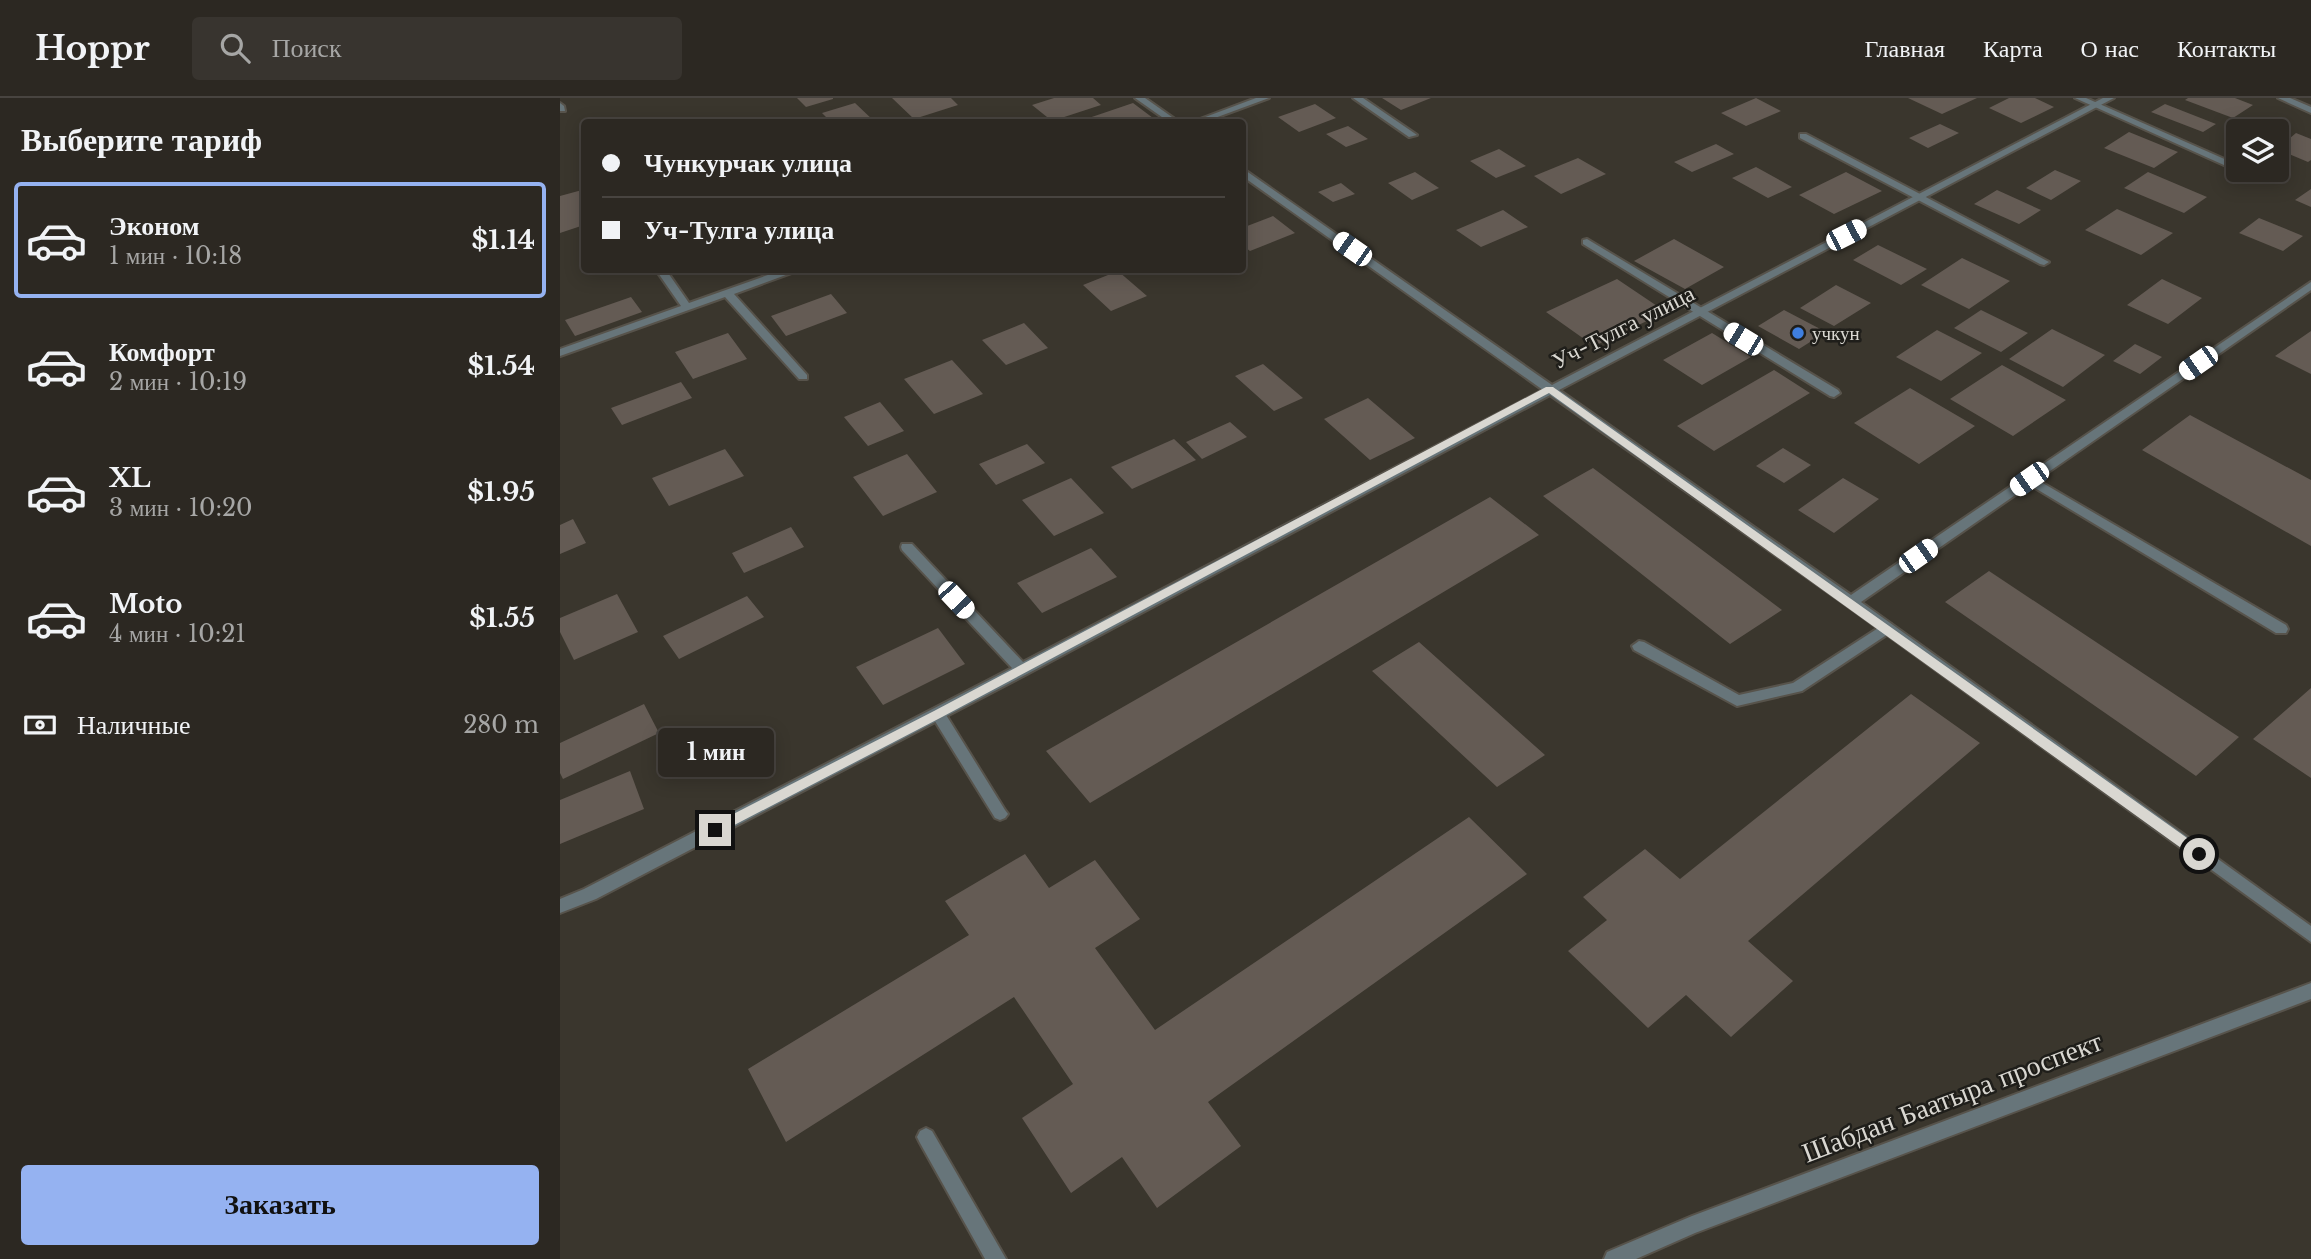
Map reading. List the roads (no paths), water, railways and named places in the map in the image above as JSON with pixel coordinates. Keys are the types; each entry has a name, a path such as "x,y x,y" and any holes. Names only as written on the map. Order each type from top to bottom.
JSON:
{"street":[{"path":"1139,98 1170,119"},
{"path":"1206,119 1265,98"},
{"path":"1357,98 1412,135"},
{"path":"2079,98 2226,163"},
{"name":"Уч-Тулга улица","path":"560,906 590,894 938,714 1550,389 2110,98"},
{"path":"2282,98 2311,110"},
{"path":"1803,136 2044,262"},
{"path":"1246,174 1851,603 2311,934"},
{"path":"1587,242 1833,393"},
{"path":"664,273 687,306"},
{"path":"560,353 781,273"},
{"path":"1851,603 2311,285"},
{"path":"726,292 803,377"},
{"path":"2029,479 2281,629"},
{"path":"907,547 1022,670"},
{"path":"1639,646 1737,701 1797,687 1886,628"},
{"path":"938,714 1000,814"},
{"name":"Шабдан Баатыра проспект","path":"1614,1259 1692,1225 2311,991"},
{"path":"926,1137 996,1259"}],"place":[{"name":"учкун","path":"1798,333"}]}
